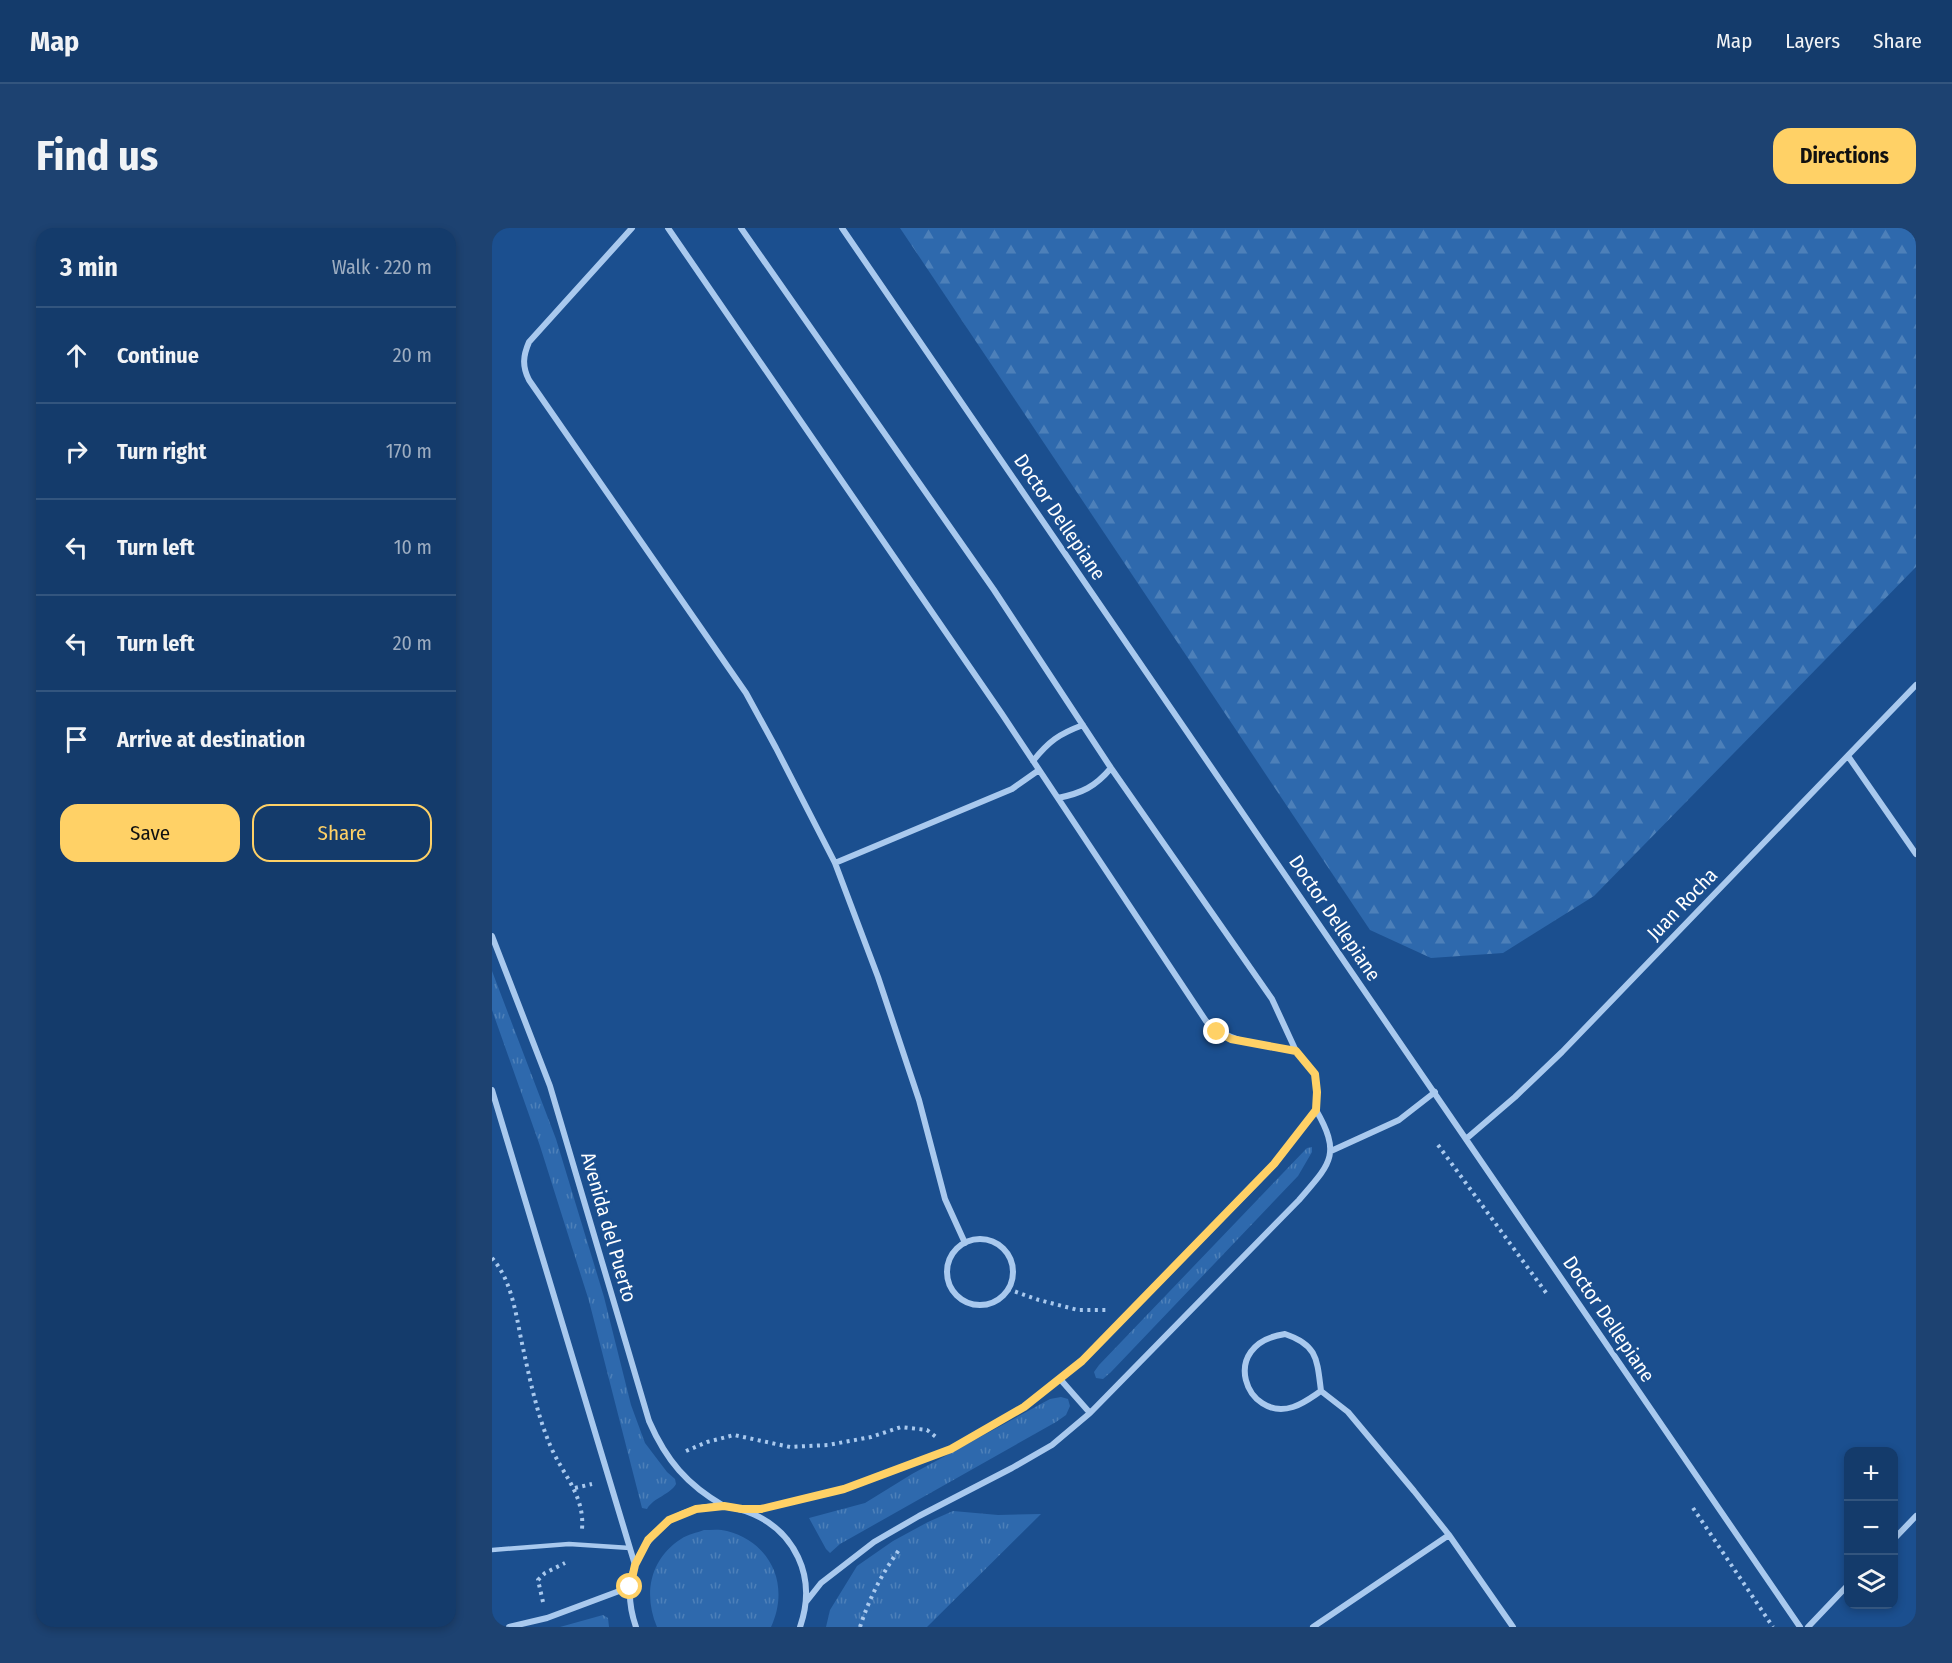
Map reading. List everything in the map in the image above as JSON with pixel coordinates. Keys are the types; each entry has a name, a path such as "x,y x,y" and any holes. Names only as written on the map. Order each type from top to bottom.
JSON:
{"street":[{"path":"632,228 529,342 524,355 524,369 529,380 746,693 835,863 878,977 919,1100 945,1199 965,1243"},
{"path":"668,228 1033,761 1206,1021 1217,1032 1231,1039 1296,1051"},
{"path":"741,228 994,590 1111,768 1272,999 1296,1051 1315,1074 1316,1110 1327,1130 1332,1151 1322,1173 1299,1200 1090,1413 1052,1445 874,1542 821,1583 806,1602"},
{"name":"Doctor Dellepiane","path":"842,228 1800,1627"},
{"name":"Juan Rocha","path":"1466,1138 1515,1097 1562,1052 1916,685"},
{"path":"1033,761 1056,737 1083,725"},
{"path":"1848,756 1916,854"},
{"path":"1058,798 1085,790 1098,782 1111,768"},
{"path":"835,863 1012,789 1039,770"},
{"name":"Avenida del Puerto","path":"492,936 550,1086 649,1421 668,1458 693,1486 724,1506"},
{"path":"492,1090 635,1565"},
{"path":"1332,1151 1399,1120 1435,1092"},
{"path":"636,1627 631,1613 630,1587 635,1565 648,1540 669,1520 696,1509 724,1506 761,1509 844,1489 951,1449 1024,1407 1082,1361 1274,1164 1316,1110"},
{"path":"975,1240 996,1243 1010,1258 1012,1279 1008,1289 1001,1298 991,1303 970,1304 960,1299 952,1290 947,1269 956,1249 975,1240"},
{"path":"1322,1391 1292,1407 1278,1409 1262,1404 1252,1395 1247,1384 1244,1369 1249,1353 1258,1342 1270,1336 1285,1334 1301,1339 1310,1347 1317,1359 1322,1391 1348,1412 1449,1534 1513,1627"},
{"path":"1060,1379 1090,1413"},
{"path":"742,1509 764,1519 783,1534 797,1554 805,1578 806,1602 800,1627"},
{"path":"1898,1534 1916,1516"},
{"path":"1313,1627 1449,1534"},
{"path":"509,1627 547,1618 630,1587"},
{"path":"1808,1627 1844,1589"}],"lane":[{"path":"492,1550 569,1544 630,1548"}],"path":[{"path":"1438,1145 1552,1301"},
{"path":"492,1258 502,1269 512,1295 535,1402 550,1446 575,1488"},
{"path":"1008,1289 1078,1310 1132,1310"},
{"path":"668,1458 707,1442 734,1435 790,1447 828,1445 872,1437 901,1427 927,1430 951,1449"},
{"path":"1686,1498 1773,1627"},
{"path":"860,1627 866,1608 879,1582 902,1547"}],"green space":[{"path":"900,228 1916,228 1916,567 1594,896 1503,953 1431,958 1370,930"},
{"path":"492,971 556,1139 604,1297 631,1405 645,1443 675,1479 676,1484 673,1488 647,1509 642,1508 589,1301 540,1146 492,1010"},
{"path":"1312,1147 1312,1152 1298,1176 1111,1372 1103,1379 1096,1378 1094,1372 1099,1365 1307,1148"},
{"path":"1061,1397 1068,1399 1070,1406 1066,1415 1056,1422 840,1544 830,1553 826,1549 809,1518 865,1503 912,1474 1050,1399"},
{"path":"953,1511 998,1515 1041,1514 927,1627 826,1627 830,1610 857,1566 893,1541"},
{"path":"704,1530 724,1530 743,1537 756,1545 766,1556 773,1568 778,1596 771,1627 657,1627 650,1602 652,1578 656,1567 670,1547 681,1539"},
{"path":"603,1615 608,1618 609,1627 560,1627"}],"route":[{"path":"630,1587 635,1565 648,1540 669,1520 696,1509 724,1506 761,1509 844,1489 951,1449 1024,1407 1082,1361 1274,1164 1316,1110 1315,1074 1296,1051 1231,1039 1217,1032"}]}
